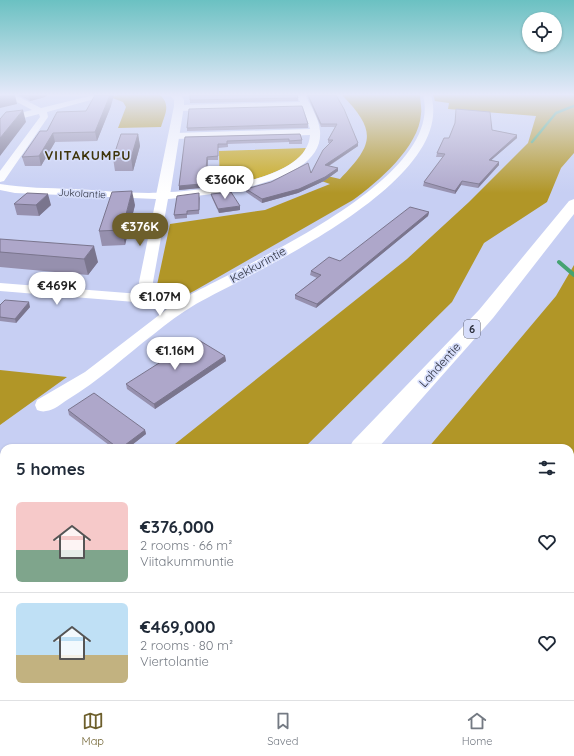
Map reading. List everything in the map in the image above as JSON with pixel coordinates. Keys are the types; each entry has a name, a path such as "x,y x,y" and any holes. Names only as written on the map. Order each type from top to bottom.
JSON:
{"main road":[{"path":"163,195 175,128"},
{"name":"Lahdentie","path":"366,444 486,314 574,204"}],"street":[{"path":"0,179 36,128"},
{"path":"174,136 316,132 314,128"},
{"name":"Kekkurintie","path":"44,405 89,377 180,308 307,238 345,215 397,174 421,143 427,128"},
{"name":"Jukolantie","path":"0,187 148,196 229,189 243,186 275,175 295,165 307,156 314,144 316,132"},
{"path":"148,299 146,282 163,195"},
{"path":"0,287 148,299 180,308"}],"shaded area":[{"path":"366,128 418,128 413,139 396,163 374,184 353,200 186,295 162,291 157,285 170,224 265,210 330,184 293,171 297,169 340,179 360,156 365,147 367,137"},
{"path":"533,128 574,128 574,153 561,168 547,202 484,243 452,302 308,444 175,444 407,259 469,202 528,143"},
{"path":"306,148 301,156 281,169 268,175 220,188 219,151"},
{"path":"574,265 574,444 431,444 556,296"},
{"path":"0,370 67,377 0,425"}],"building":[{"path":"0,128 8,128 0,138"},
{"path":"49,128 97,128 95,132 53,133 39,156 22,157 40,131 47,131"},
{"path":"335,128 352,128 358,143 325,165 338,168 325,177 299,189 262,199 246,189 271,182 308,163 311,173 323,150 333,140 328,140"},
{"path":"453,128 492,128 492,130 517,135 489,160 499,162 479,184 462,181 455,191 424,182 445,154 437,153 444,138 449,138"},
{"path":"121,134 138,134 131,158 113,158"},
{"path":"300,134 302,140 227,141 227,144 218,144 218,156 207,157 205,182 200,171 200,184 179,186 185,137"},
{"path":"132,191 122,230 99,231 112,192"},
{"path":"231,192 240,206 218,209 211,194"},
{"path":"27,193 48,194 36,205 14,204"},
{"path":"199,193 199,210 187,211 187,214 174,215 177,196"},
{"path":"410,207 429,212 317,304 295,295 321,275 311,271 329,257 340,261"},
{"path":"0,239 94,246 84,259 0,252"},
{"path":"5,300 29,302 15,319 0,317 0,305"},
{"path":"197,339 225,356 154,404 126,384"},
{"path":"94,393 145,430 126,444 113,444 68,410"}],"waterway":[{"path":"532,142 544,128"},
{"path":"559,262 574,275"}],"district":[{"name":"VIITAKUMPU","path":"88,155"}]}
